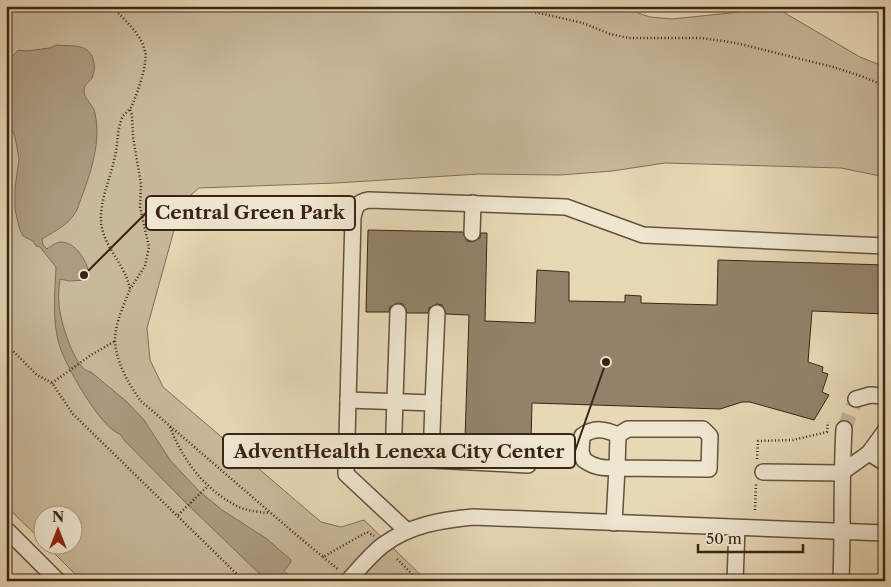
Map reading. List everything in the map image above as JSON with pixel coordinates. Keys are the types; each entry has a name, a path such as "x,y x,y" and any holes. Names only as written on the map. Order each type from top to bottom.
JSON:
{"street":[{"path":"407,531 346,474 353,218 355,207 361,202 369,200 566,206 643,235 885,246"},
{"path":"472,232 473,203"},
{"path":"398,312 393,459 528,465"},
{"path":"432,460 437,313"},
{"path":"856,399 870,395 885,396"},
{"path":"348,400 433,402"},
{"path":"628,428 703,430 710,436 709,469 601,468 592,466 584,460 581,452 582,436 589,431 602,429 618,435 628,428"},
{"path":"841,581 841,473 844,428"},
{"path":"759,471 841,473 869,453 885,431"},
{"path":"614,523 618,435"},
{"path":"869,453 885,464"},
{"path":"344,576 379,541 416,526 441,520 473,517 885,533"},
{"path":"735,581 737,528"},
{"path":"9,537 58,581"}],"path":[{"path":"111,6 128,23 145,51 146,61 130,110 140,177 140,207 149,247 145,266 130,289 120,315 115,341 119,359 133,391 141,401 344,576"},
{"path":"508,6 583,23 610,34 629,38 702,38 736,43 833,67 885,86"},
{"path":"537,12 538,6"},
{"path":"130,110 125,113 119,129 116,154 106,188 101,217 104,236 123,268 130,289"},
{"path":"52,383 91,355 115,341"},
{"path":"6,344 37,375 52,383 73,414 244,581"},
{"path":"755,510 759,471 758,441 793,440 827,432 828,422"},
{"path":"170,426 178,447 198,477 208,486 240,508 271,514"},
{"path":"178,515 208,486"},
{"path":"324,557 367,532 379,541"},
{"path":"397,559 419,581"}],"shaded area":[{"path":"6,6 618,6 650,17 672,19 769,9 783,12 860,57 885,67 885,177 841,168 665,163 612,171 560,175 479,174 336,183 199,188 184,201 176,223 147,328 150,360 163,387 321,522 341,527 364,520 427,581 82,581 55,554 82,554 82,504 32,504 32,531 6,506"},
{"path":"57,45 80,47 92,56 94,73 85,86 84,93 94,110 97,126 93,163 77,210 62,227 42,239 43,245 47,249 60,242 72,246 81,254 88,270 89,275 86,280 69,281 60,279 60,310 69,343 79,363 85,370 91,372 127,402 144,420 170,460 198,490 222,510 267,539 291,560 284,571 295,581 286,581 279,576 272,581 267,581 183,500 120,434 103,420 75,380 62,353 57,335 55,316 56,267 40,247 23,236 19,227 15,209 15,188 19,159 15,137 6,114 6,56 14,55 18,50 27,51"}],"building":[{"path":"368,230 463,232 467,241 472,242 480,238 481,233 487,233 485,321 535,323 537,270 569,272 569,301 625,302 625,295 641,296 641,303 717,305 718,260 885,265 885,314 812,311 808,362 823,367 822,372 828,374 822,392 829,395 814,420 750,402 742,402 720,409 532,403 531,441 465,439 469,315 446,314 442,305 437,304 429,308 428,313 407,313 403,304 398,303 390,307 389,312 366,312"}],"tunnel":[{"path":"844,429 856,399"}],"place":[{"name":"Central Green Park","path":"84,275"},
{"name":"AdventHealth Lenexa City Center","path":"606,362"}]}
